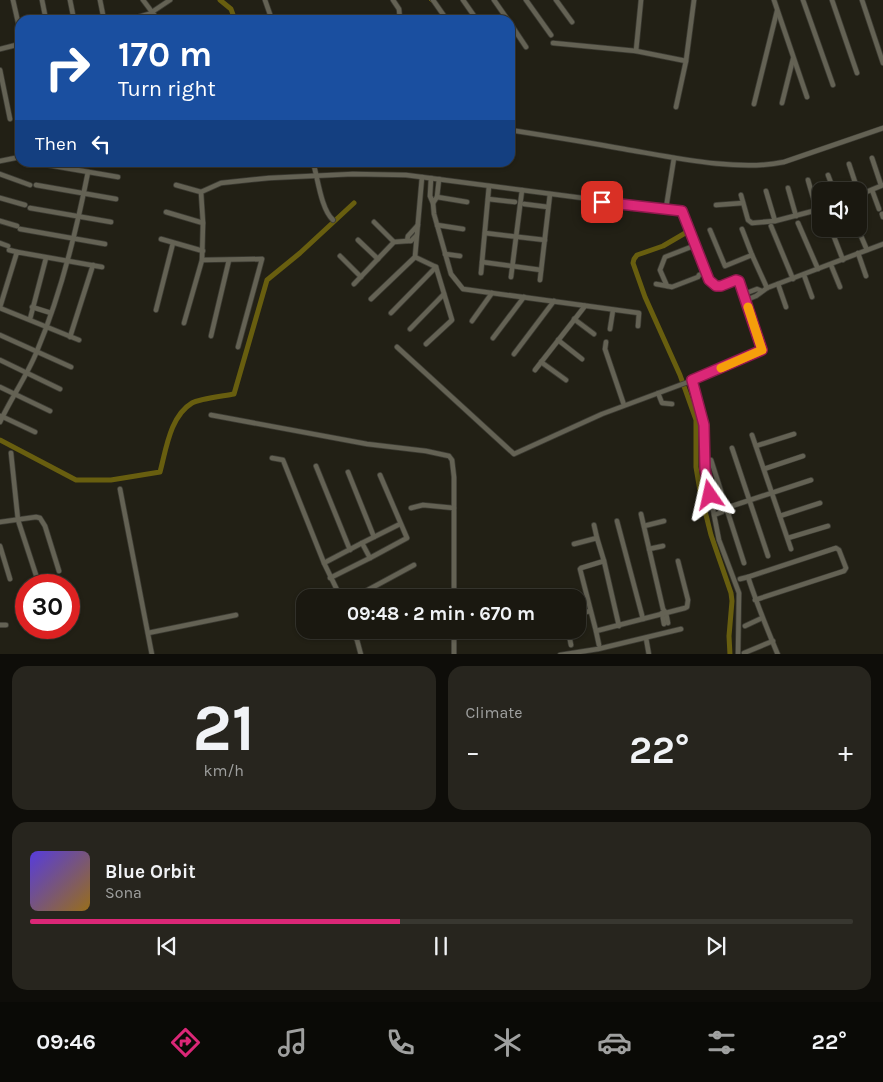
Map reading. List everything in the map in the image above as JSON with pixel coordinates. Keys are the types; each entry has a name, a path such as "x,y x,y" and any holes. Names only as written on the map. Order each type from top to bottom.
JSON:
{"street":[{"path":"13,0 16,15"},
{"path":"42,0 45,15"},
{"path":"70,0 73,15"},
{"path":"100,0 103,15"},
{"path":"143,0 155,15"},
{"path":"145,15 153,12 170,0"},
{"path":"265,0 270,15"},
{"path":"393,0 399,9 400,15"},
{"path":"433,0 444,15"},
{"path":"463,0 474,15"},
{"path":"494,0 504,15"},
{"path":"526,0 551,35"},
{"path":"556,0 572,22"},
{"path":"636,51 641,0"},
{"path":"676,107 686,61 694,0"},
{"path":"774,0 807,97"},
{"path":"803,0 833,85"},
{"path":"832,0 857,72"},
{"path":"862,0 883,63"},
{"path":"754,104 777,9"},
{"path":"515,30 526,47"},
{"path":"554,43 636,51 686,61"},
{"path":"0,48 15,45"},
{"path":"782,103 794,57"},
{"path":"0,70 10,119"},
{"path":"515,131 674,158 732,164 773,165 883,128"},
{"path":"0,161 15,157"},
{"path":"666,208 674,158"},
{"path":"867,192 882,185 872,158"},
{"path":"849,164 855,182"},
{"path":"59,167 118,177"},
{"path":"315,167 325,206 333,220"},
{"path":"0,422 1,416 15,394 37,351 51,313 74,239 88,172"},
{"path":"0,174 30,185"},
{"path":"176,185 201,192 221,183 317,175 361,174 431,178 666,208 682,211 709,280"},
{"path":"828,175 831,182"},
{"path":"371,299 415,257 422,177"},
{"path":"431,178 430,196 445,254 451,274 463,289 639,314 638,326"},
{"path":"433,203 437,197 439,179"},
{"path":"808,180 812,191"},
{"path":"36,185 116,200"},
{"path":"481,273 489,186"},
{"path":"788,188 796,216"},
{"path":"511,277 522,190"},
{"path":"872,190 881,213"},
{"path":"766,191 775,221"},
{"path":"184,324 202,260 203,223 201,192"},
{"path":"540,280 550,194"},
{"path":"741,195 750,223 775,221 812,212"},
{"path":"437,197 467,202"},
{"path":"0,198 25,206"},
{"path":"488,199 515,202"},
{"path":"716,205 743,203"},
{"path":"524,204 548,207"},
{"path":"30,208 110,222"},
{"path":"166,212 203,223"},
{"path":"0,221 19,227 105,244"},
{"path":"374,222 394,242"},
{"path":"798,223 818,269"},
{"path":"407,241 408,236 418,225"},
{"path":"437,225 463,229"},
{"path":"771,226 793,279"},
{"path":"742,229 764,289"},
{"path":"710,230 725,266 752,255"},
{"path":"485,233 545,240"},
{"path":"354,284 394,242 411,241 417,234"},
{"path":"833,237 843,260"},
{"path":"861,237 867,250"},
{"path":"160,240 203,251"},
{"path":"358,240 378,259"},
{"path":"0,243 17,252 102,267"},
{"path":"156,310 173,243"},
{"path":"744,294 793,279 883,244"},
{"path":"667,286 660,270 665,257 696,245"},
{"path":"17,252 0,308 79,340"},
{"path":"858,253 866,276"},
{"path":"445,254 460,256"},
{"path":"340,256 361,277"},
{"path":"415,257 436,267 452,320 426,344"},
{"path":"30,319 46,258"},
{"path":"202,260 262,259 238,347"},
{"path":"211,336 229,260"},
{"path":"482,262 541,270"},
{"path":"70,336 93,265"},
{"path":"831,265 840,287"},
{"path":"391,313 436,267"},
{"path":"656,284 672,287 706,272"},
{"path":"804,275 812,296"},
{"path":"396,347 514,454 624,405 690,381 762,350 739,281 736,280 716,286 709,280 698,277"},
{"path":"778,284 786,308"},
{"path":"746,300 756,296 764,289"},
{"path":"472,321 492,293"},
{"path":"410,329 444,294"},
{"path":"493,338 524,297"},
{"path":"514,354 554,301"},
{"path":"535,370 585,306"},
{"path":"32,307 51,313"},
{"path":"610,329 613,310"},
{"path":"574,319 594,334"},
{"path":"0,335 71,367"},
{"path":"558,340 582,359"},
{"path":"606,342 605,349 624,405"},
{"path":"0,360 60,389"},
{"path":"541,362 566,380"},
{"path":"690,381 704,425 705,469 719,540 739,593 738,654"},
{"path":"0,387 50,411"},
{"path":"658,393 662,403 672,404"},
{"path":"211,415 367,444 426,451 449,456 452,460 454,477 454,589"},
{"path":"1,416 35,432"},
{"path":"756,446 794,434"},
{"path":"752,435 791,549"},
{"path":"732,448 768,556"},
{"path":"11,453 18,520 36,574"},
{"path":"764,469 802,456"},
{"path":"272,458 283,460 335,589"},
{"path":"711,460 724,508 744,563"},
{"path":"316,466 350,550"},
{"path":"348,472 374,537"},
{"path":"330,578 407,538 380,475"},
{"path":"714,515 724,508 811,480"},
{"path":"120,489 152,654"},
{"path":"780,516 820,503"},
{"path":"411,508 423,505 454,508"},
{"path":"712,508 724,508"},
{"path":"641,514 667,627"},
{"path":"0,522 36,517 42,521 59,571"},
{"path":"617,520 643,619"},
{"path":"644,526 664,521"},
{"path":"324,563 400,524"},
{"path":"594,525 619,626"},
{"path":"788,538 828,526"},
{"path":"574,544 597,538"},
{"path":"362,543 370,558"},
{"path":"0,546 10,578"},
{"path":"649,550 663,546"},
{"path":"740,579 836,548 839,550 846,568 844,571 755,600"},
{"path":"600,645 580,569 583,566 604,561"},
{"path":"596,631 663,612 685,608 689,604 678,561"},
{"path":"369,589 414,565"},
{"path":"748,577 762,618 778,654"},
{"path":"586,612 590,611"},
{"path":"148,633 236,615"},
{"path":"745,626 762,618"},
{"path":"0,625 6,625"},
{"path":"560,654 598,649 646,638 667,627 681,629"},
{"path":"646,638 649,654"},
{"path":"454,639 454,654"},
{"path":"570,639 571,645"},
{"path":"357,640 361,654"},
{"path":"744,653 772,641"}],"waterway":[{"path":"220,0 231,9 233,15"},
{"path":"429,0 434,5"},
{"path":"0,440 76,480 111,480 160,472 170,434 179,416 185,409 195,402 234,394 267,280 300,253 354,203"},
{"path":"687,232 663,246 637,255 633,263 645,297 680,375 696,420 696,467 700,491 711,535 731,593 730,654"}],"slow traffic":[{"path":"721,368 762,350 748,307"}],"route":[{"path":"602,202 682,211 709,280 716,286 721,286 732,280 739,281 762,350 692,380 704,425 705,469 710,495"}]}
